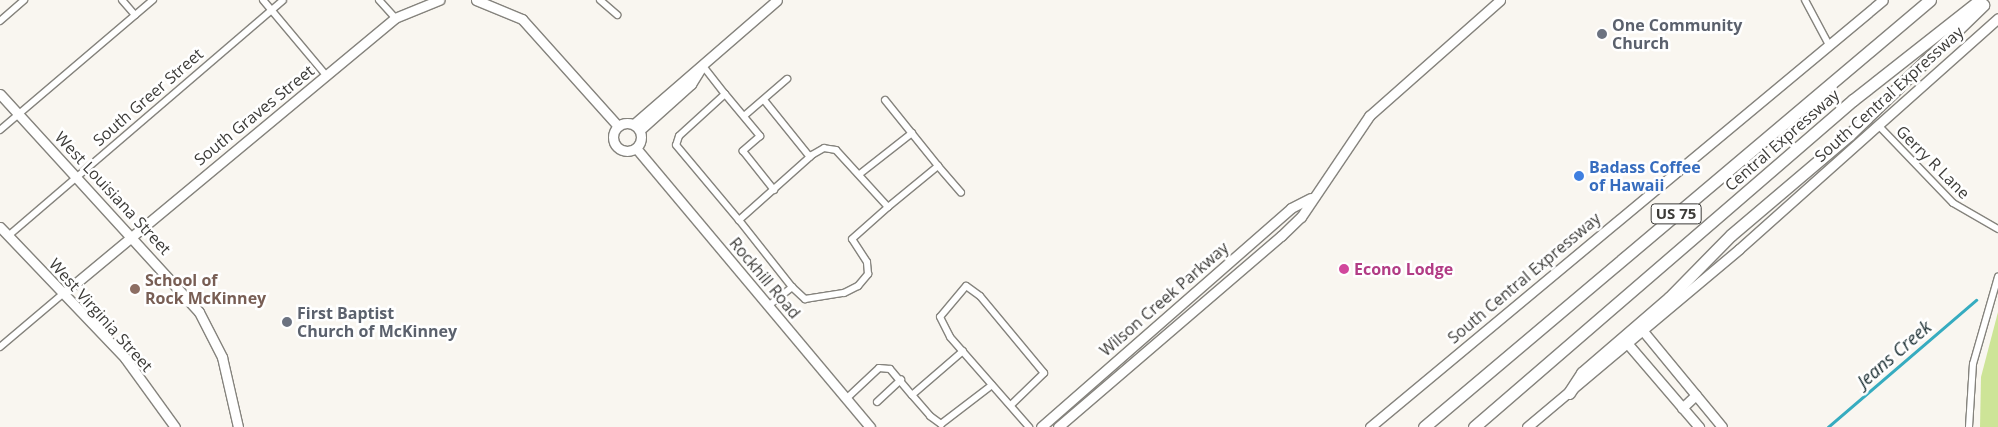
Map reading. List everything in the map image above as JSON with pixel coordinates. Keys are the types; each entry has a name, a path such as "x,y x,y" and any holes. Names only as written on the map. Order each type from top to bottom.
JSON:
{"highway":[{"name":"Central Expressway","path":"1474,427 1853,100 1952,31 1980,0"},
{"path":"1569,393 1582,373 1952,31 1988,0"},
{"name":"Central Expressway","path":"1424,427 1929,1"}],"main road":[{"name":"South Graves Street","path":"64,293 395,18 439,0"},
{"path":"476,0 498,2 538,34 618,126 637,127 691,84 702,67 777,0"},
{"name":"Wilson Creek Parkway","path":"1058,427 1301,217 1311,198 1369,116 1500,0"},
{"name":"South Central Expressway","path":"1370,427 1828,43 1883,0"},
{"name":"South Central Expressway","path":"1527,427 1642,330 1998,18"},
{"name":"West Louisiana Street","path":"0,94 185,293 211,331 226,367 238,427"},
{"path":"618,126 613,139 617,147 625,151 636,148 637,127"},
{"name":"Rockhill Road","path":"636,148 870,427"},
{"name":"Wilson Creek Parkway","path":"1040,427 1291,208 1311,198"},
{"name":"West Virginia Street","path":"0,227 127,361 175,427"},
{"path":"1642,330 1722,427"},
{"path":"1627,343 1699,427"},
{"path":"1682,408 1696,395"}],"street":[{"path":"0,20 24,0"},
{"path":"122,0 135,15"},
{"path":"0,130 153,0"},
{"path":"263,0 326,75"},
{"name":"South Greer Street","path":"8,236 283,0"},
{"path":"379,0 395,18"},
{"path":"600,0 617,15"},
{"path":"1806,0 1828,43"},
{"path":"702,67 760,136 743,151 774,190"},
{"path":"744,116 787,79"},
{"path":"725,94 679,136 676,145 792,287 805,299 817,299 858,286 868,274 867,262 852,239 938,166"},
{"path":"764,100 810,157"},
{"path":"885,100 961,192"},
{"name":"Gerry R Lane","path":"1878,125 1953,203 1998,228"},
{"path":"861,173 912,133"},
{"path":"739,220 810,157 824,148 836,150 861,173 888,207"},
{"path":"1969,427 1973,364 1998,277"},
{"path":"1011,406 1044,372 980,296 966,286 951,298 940,317 962,351 1029,427"},
{"path":"768,306 792,287"},
{"path":"0,347 64,293"},
{"path":"912,395 962,351"},
{"path":"846,398 879,368 890,368 912,395 941,424 992,384"},
{"path":"877,402 901,380"}],"green space":[{"path":"1998,312 1998,427 1980,427 1981,377"}],"waterway":[{"name":"Jeans Creek","path":"1828,427 1976,300"}],"place":[{"name":"One Community Church","path":"1602,34"},
{"name":"Badass Coffee of Hawaii","path":"1579,176"},
{"name":"Econo Lodge","path":"1344,269"},
{"name":"School of Rock McKinney","path":"135,289"},
{"name":"First Baptist Church of McKinney","path":"287,322"}]}
